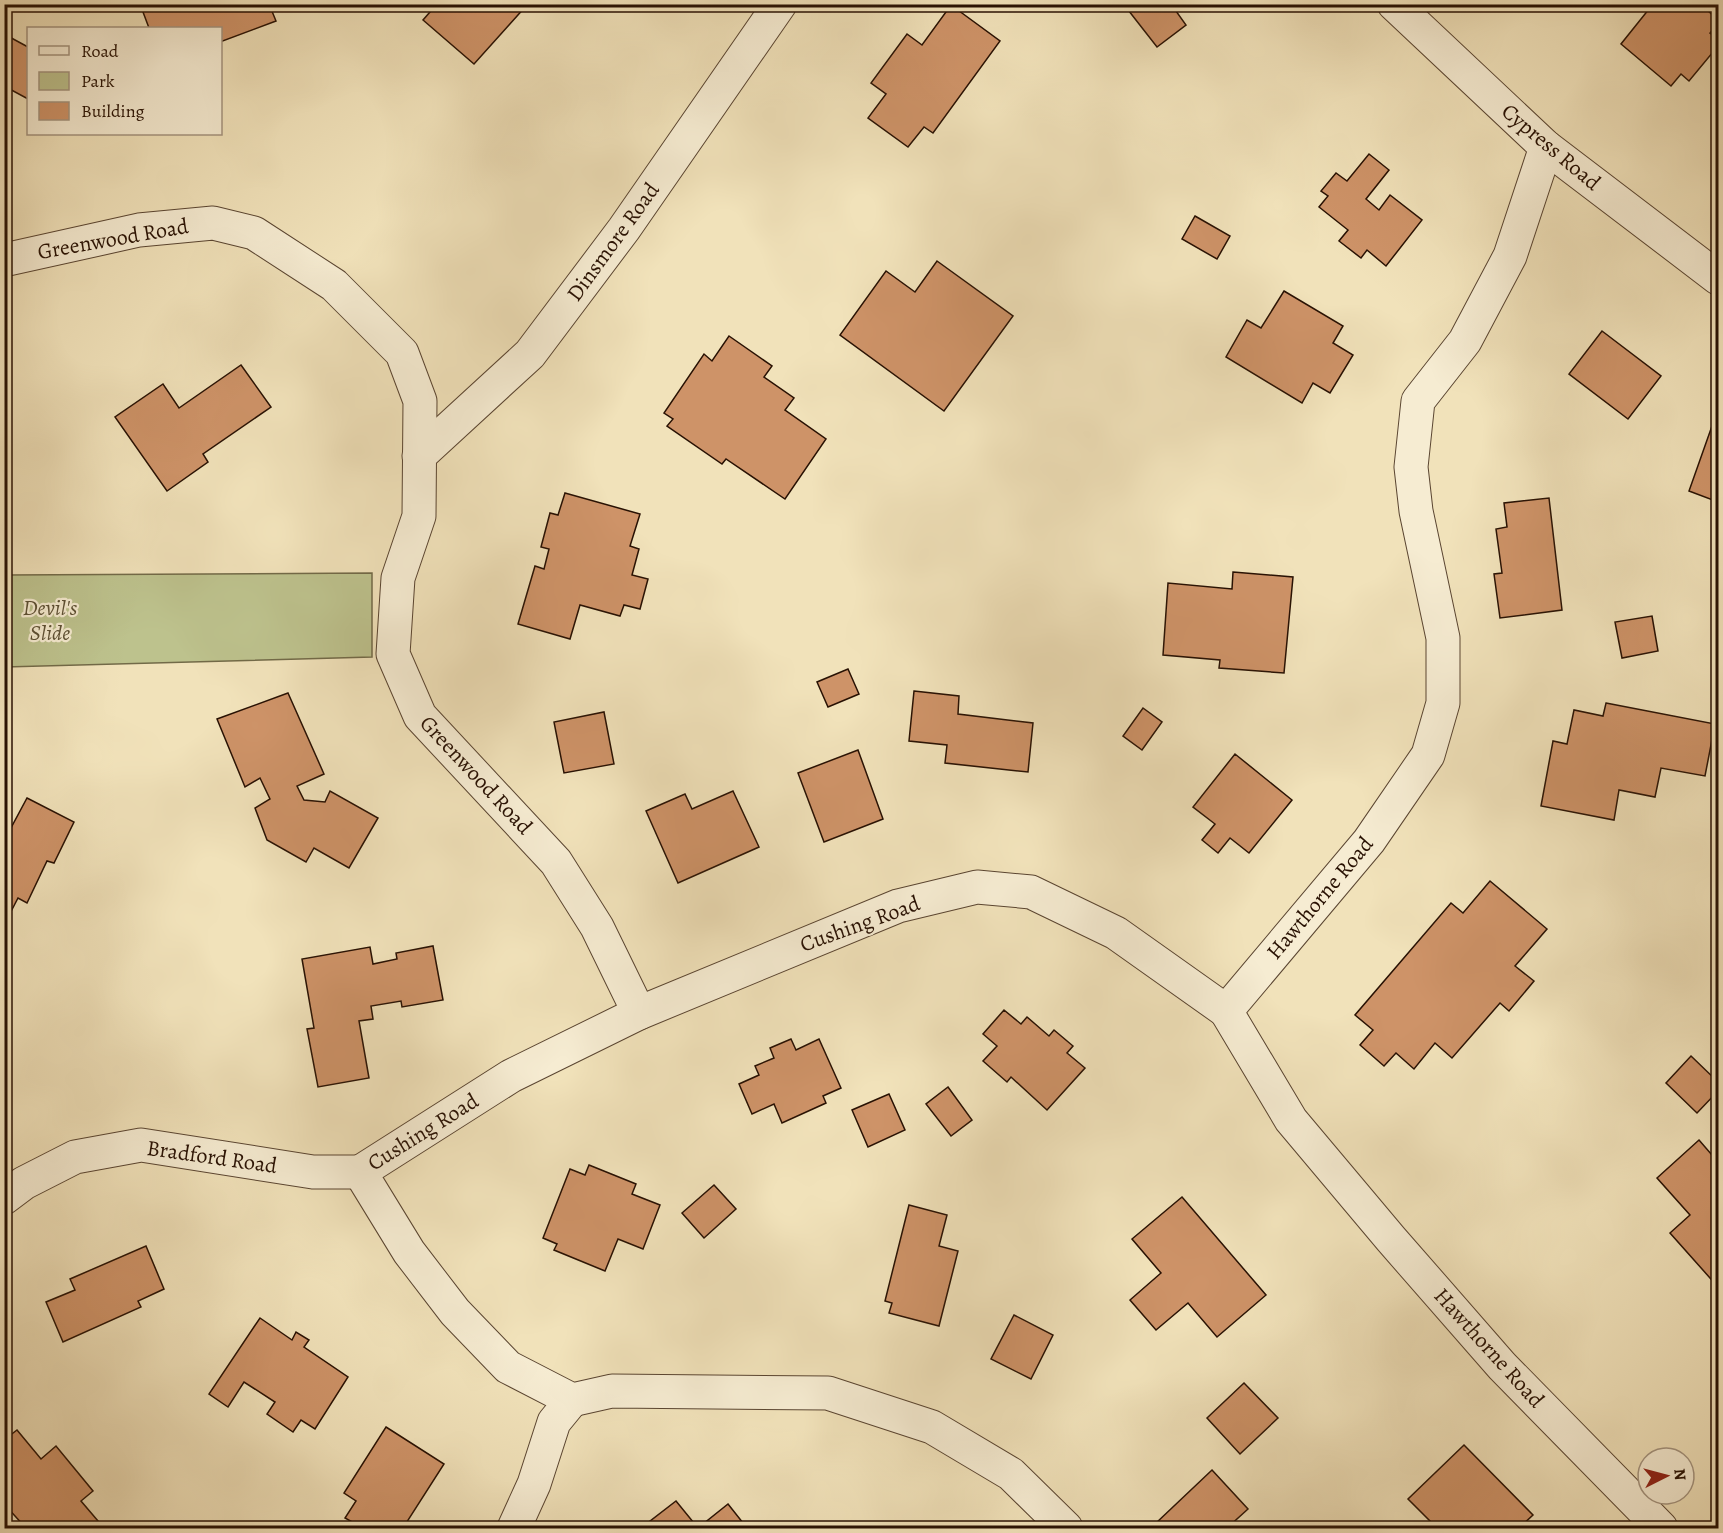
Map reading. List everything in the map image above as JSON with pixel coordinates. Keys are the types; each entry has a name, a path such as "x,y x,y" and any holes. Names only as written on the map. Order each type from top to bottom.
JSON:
{"street":[{"name":"Dinsmore Road","path":"419,456 530,354 624,229 780,4"},
{"name":"Cypress Road","path":"1394,4 1546,147 1719,278"},
{"name":"Hawthorne Road","path":"1546,147 1510,256 1465,341 1418,401 1411,467 1412,478 1416,511 1443,638 1443,704 1428,755 1370,841 1226,1011 1291,1120 1391,1239 1502,1366 1661,1528"},
{"name":"Greenwood Road","path":"4,260 139,230 213,223 254,233 334,285 402,353 420,401 419,516 398,578 393,654 420,716 556,862 597,927 639,1013"},
{"name":"Cushing Road","path":"572,1400 508,1367 455,1312 409,1252 360,1172 511,1076 639,1013 898,906 977,888 1031,892 1116,933 1226,1011"},
{"name":"Bradford Road","path":"4,1198 24,1183 75,1157 141,1145 313,1172 360,1172"},
{"path":"514,1528 534,1484 554,1422 572,1400 612,1391 828,1393 932,1427 1011,1474 1066,1528"}],"green space":[{"name":"Devil's Slide","path":"372,573 372,657 5,667 5,575"}],"building":[{"path":"140,4 269,4 276,21 222,41 222,27 149,27"},
{"path":"437,4 524,4 526,6 474,64 423,20"},
{"path":"1127,4 1171,4 1186,25 1157,47 1125,6"},
{"path":"1653,4 1712,4 1707,10 1718,20 1718,23 1710,33 1718,39 1718,46 1689,81 1681,74 1671,86 1621,44"},
{"path":"951,5 1000,41 933,133 924,127 908,147 868,118 886,94 871,83 907,34 922,45"},
{"path":"4,34 27,46 27,98 4,86"},
{"path":"1369,154 1389,170 1366,199 1379,210 1390,195 1422,220 1386,266 1367,250 1361,258 1339,241 1348,230 1319,207 1328,196 1321,191 1336,173 1347,181"},
{"path":"1195,216 1230,236 1217,259 1182,239"},
{"path":"937,261 1013,316 944,411 840,335 886,271 915,292"},
{"path":"1284,291 1343,326 1333,343 1353,355 1330,393 1313,383 1302,403 1226,357 1247,320 1261,328"},
{"path":"1602,331 1661,376 1628,419 1569,374"},
{"path":"729,336 772,366 764,377 794,398 785,410 826,439 785,499 726,459 722,464 667,426 673,419 664,413 704,354 712,361"},
{"path":"241,365 271,407 203,454 208,462 167,491 115,417 163,384 179,408"},
{"path":"1718,409 1718,502 1689,491"},
{"path":"565,493 640,514 630,546 639,549 632,575 648,579 640,609 624,605 620,616 580,605 570,639 518,624 535,566 544,569 549,549 541,547 550,513 558,515"},
{"path":"1549,498 1562,610 1500,618 1494,574 1502,573 1496,529 1507,527 1504,503"},
{"path":"1233,572 1293,577 1284,673 1219,668 1220,660 1163,655 1168,583 1232,589"},
{"path":"1652,616 1658,651 1622,658 1615,622"},
{"path":"848,669 859,694 828,707 817,682"},
{"path":"914,691 959,696 958,714 1033,723 1028,772 945,763 947,745 909,741"},
{"path":"288,693 324,774 297,786 304,800 325,802 330,791 378,818 349,868 314,848 306,862 267,840 255,808 270,799 260,778 245,787 217,719"},
{"path":"1606,703 1715,724 1705,776 1661,768 1655,797 1619,790 1614,820 1541,806 1553,741 1567,744 1574,710 1603,716"},
{"path":"1143,708 1162,722 1142,750 1123,736"},
{"path":"604,712 614,764 564,773 554,722"},
{"path":"858,750 883,819 824,842 798,773"},
{"path":"1235,754 1292,800 1249,853 1230,838 1218,853 1202,840 1215,824 1193,807"},
{"path":"733,791 759,847 678,883 646,811 685,794 692,809"},
{"path":"27,798 74,822 54,863 47,861 27,903 18,898 4,925 4,841"},
{"path":"1490,881 1547,929 1515,966 1534,981 1509,1011 1500,1003 1452,1058 1435,1043 1414,1069 1396,1053 1384,1066 1360,1045 1373,1030 1355,1015 1451,903 1463,913"},
{"path":"433,946 443,1000 402,1007 401,1001 371,1006 373,1019 359,1021 369,1078 318,1087 307,1029 314,1028 302,959 370,947 373,964 397,959 396,953"},
{"path":"1004,1010 1021,1024 1027,1017 1049,1036 1054,1030 1073,1046 1067,1053 1085,1068 1047,1110 1011,1077 1007,1082 983,1061 997,1046 983,1034"},
{"path":"791,1039 796,1050 819,1039 841,1088 823,1096 826,1103 782,1123 774,1104 752,1114 739,1084 759,1075 755,1066 774,1058 770,1048"},
{"path":"1691,1056 1718,1082 1718,1091 1697,1113 1666,1083"},
{"path":"948,1087 972,1120 951,1136 926,1104"},
{"path":"889,1094 905,1130 868,1147 852,1110"},
{"path":"1699,1140 1718,1162 1718,1287 1670,1233 1690,1215 1657,1178"},
{"path":"589,1165 636,1184 632,1194 660,1205 643,1249 618,1239 605,1271 554,1250 557,1244 543,1238 570,1169 585,1175"},
{"path":"714,1185 736,1209 704,1238 682,1213"},
{"path":"1182,1197 1266,1295 1217,1337 1188,1303 1156,1330 1130,1300 1161,1273 1132,1239"},
{"path":"909,1205 947,1215 939,1246 958,1251 939,1326 889,1313 892,1303 885,1301"},
{"path":"146,1246 164,1289 138,1301 141,1307 63,1342 46,1302 75,1290 70,1279"},
{"path":"1014,1315 1053,1335 1031,1379 991,1359"},
{"path":"260,1318 292,1340 296,1332 309,1340 304,1347 348,1377 315,1429 301,1420 293,1432 267,1414 275,1402 244,1382 228,1407 209,1394"},
{"path":"1244,1383 1278,1418 1240,1454 1207,1418"},
{"path":"386,1427 444,1464 403,1528 363,1528 345,1518 356,1501 344,1493"},
{"path":"17,1430 41,1459 56,1446 93,1491 81,1501 104,1528 26,1528 4,1504 4,1440"},
{"path":"1464,1445 1533,1515 1519,1528 1437,1528 1408,1499"},
{"path":"1212,1470 1248,1509 1227,1528 1159,1528 1155,1524"},
{"path":"676,1501 698,1528 641,1528"},
{"path":"728,1504 747,1528 698,1528"}]}
